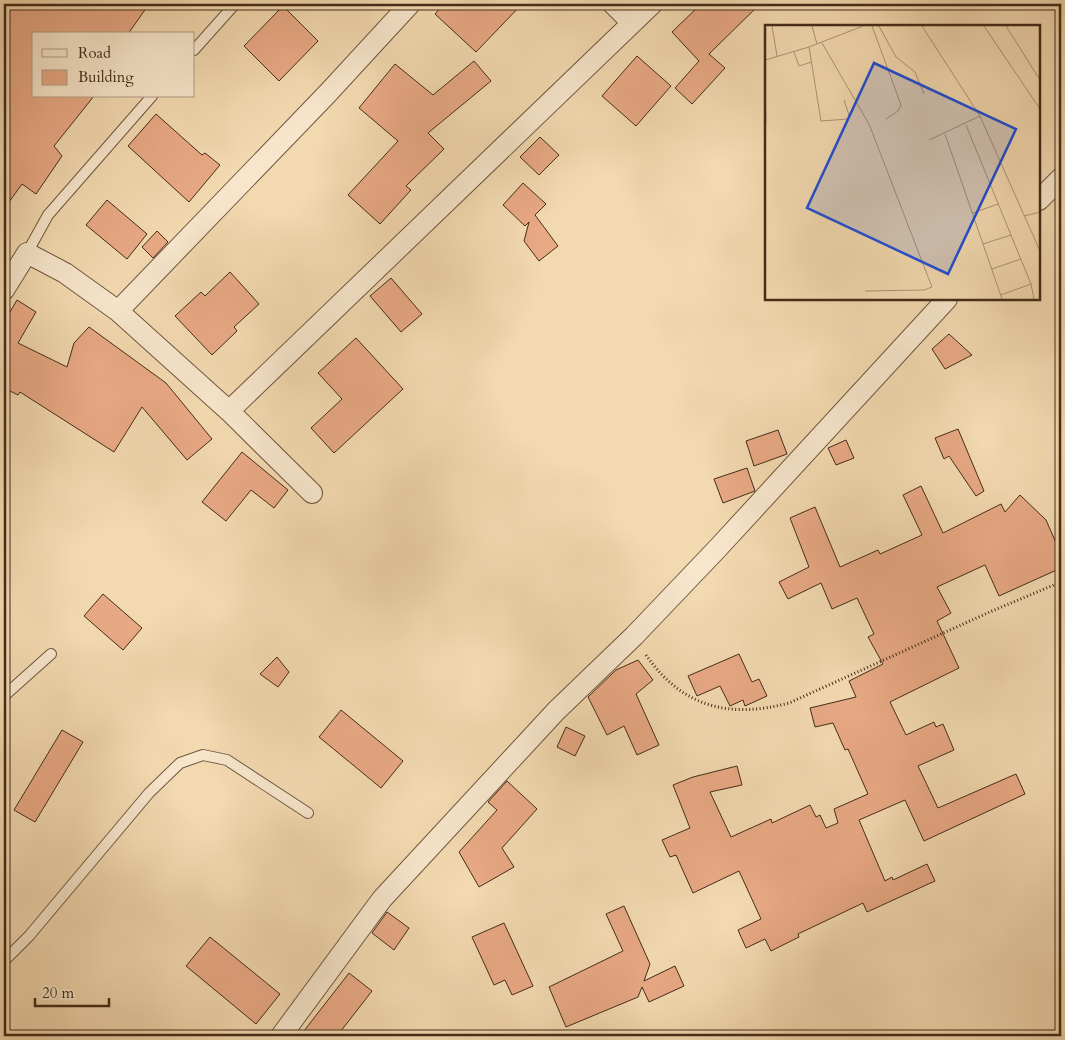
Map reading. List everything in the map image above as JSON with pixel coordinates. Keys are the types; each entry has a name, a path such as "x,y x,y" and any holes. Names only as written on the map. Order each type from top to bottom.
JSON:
{"street":[{"path":"118,311 328,93 410,4"},
{"path":"613,4 632,23"},
{"path":"229,411 652,4"},
{"path":"1040,199 1061,178"},
{"path":"4,290 27,253 72,278 118,311 229,411 312,493"},
{"path":"281,1036 382,899 556,711 634,636 947,300"}],"lane":[{"path":"195,49 235,4"},
{"path":"27,253 48,215 150,98"},
{"path":"4,696 51,654"},
{"path":"4,961 29,936 149,793 180,763 203,755 227,760 308,813"}],"path":[{"path":"634,636 663,677 693,699 725,710 764,709 789,703 992,611 1061,582"}],"building":[{"path":"4,4 149,4 129,32 32,32 32,98 92,98 54,146 62,156 36,194 22,184 4,209"},
{"path":"444,4 522,4 476,52 435,14"},
{"path":"701,4 760,4 709,54 725,68 692,104 675,88 699,61 672,32"},
{"path":"283,6 318,41 279,81 244,46"},
{"path":"637,56 671,86 636,126 602,96"},
{"path":"474,61 491,81 428,133 444,149 406,186 411,190 380,224 348,195 398,141 359,108 395,64 433,95"},
{"path":"156,114 202,155 205,153 220,165 189,202 128,146"},
{"path":"540,137 559,155 539,175 520,157"},
{"path":"523,183 546,204 535,215 558,246 539,261 524,241 529,222 525,226 503,205"},
{"path":"107,200 147,234 127,259 86,225"},
{"path":"157,231 168,242 153,258 142,247"},
{"path":"230,272 259,304 234,327 237,331 212,355 175,316 201,292 205,296"},
{"path":"391,278 422,314 401,332 370,296"},
{"path":"17,300 36,312 18,343 67,367 74,343 89,327 166,383 212,439 187,460 142,407 114,452 20,392 18,395 4,388 4,322"},
{"path":"949,334 972,355 945,369 932,349"},
{"path":"356,338 403,389 334,453 311,428 342,399 318,373"},
{"path":"958,429 984,491 976,496 949,456 944,459 935,438"},
{"path":"778,430 787,454 754,466 746,441"},
{"path":"846,440 854,458 836,465 828,448"},
{"path":"242,452 288,490 274,508 251,490 226,521 202,502"},
{"path":"747,468 755,491 723,503 714,479"},
{"path":"921,486 943,533 1001,504 1005,512 1020,495 1046,520 1061,554 1061,568 999,596 985,565 937,587 951,613 937,621 959,668 890,702 906,735 934,722 936,727 943,724 954,750 918,766 938,808 1016,774 1025,794 924,841 905,800 859,820 885,881 892,877 893,880 927,864 935,881 867,912 863,903 798,934 799,937 771,951 765,939 746,948 738,930 761,919 739,871 693,893 676,855 670,857 662,840 690,828 673,785 693,777 737,766 742,785 710,792 731,837 771,819 772,823 810,805 816,817 820,815 826,828 838,823 834,809 868,794 848,749 845,750 833,723 815,727 810,708 856,697 849,681 883,664 868,637 874,634 857,598 832,609 821,583 788,599 779,582 809,567 790,518 815,507 840,567 878,550 880,554 922,535 903,495"},
{"path":"103,594 142,628 123,650 84,616"},
{"path":"739,654 752,682 759,679 767,696 745,706 743,700 730,706 720,686 697,696 688,676"},
{"path":"277,657 289,672 278,687 260,674"},
{"path":"638,660 653,680 636,694 659,745 637,755 624,726 607,735 588,697 616,670"},
{"path":"341,710 403,761 381,788 319,737"},
{"path":"566,727 585,736 575,756 557,747"},
{"path":"62,730 83,742 35,822 14,810"},
{"path":"507,781 537,809 502,848 514,867 479,887 459,852 497,810 488,802"},
{"path":"624,906 650,964 644,981 675,966 684,986 649,1002 642,987 638,997 566,1027 549,987 623,951 606,914"},
{"path":"387,912 409,928 394,950 372,933"},
{"path":"504,923 533,986 512,995 505,980 494,985 472,937"},
{"path":"210,937 280,994 256,1024 186,966"},
{"path":"349,973 372,991 337,1036 300,1036"}]}
